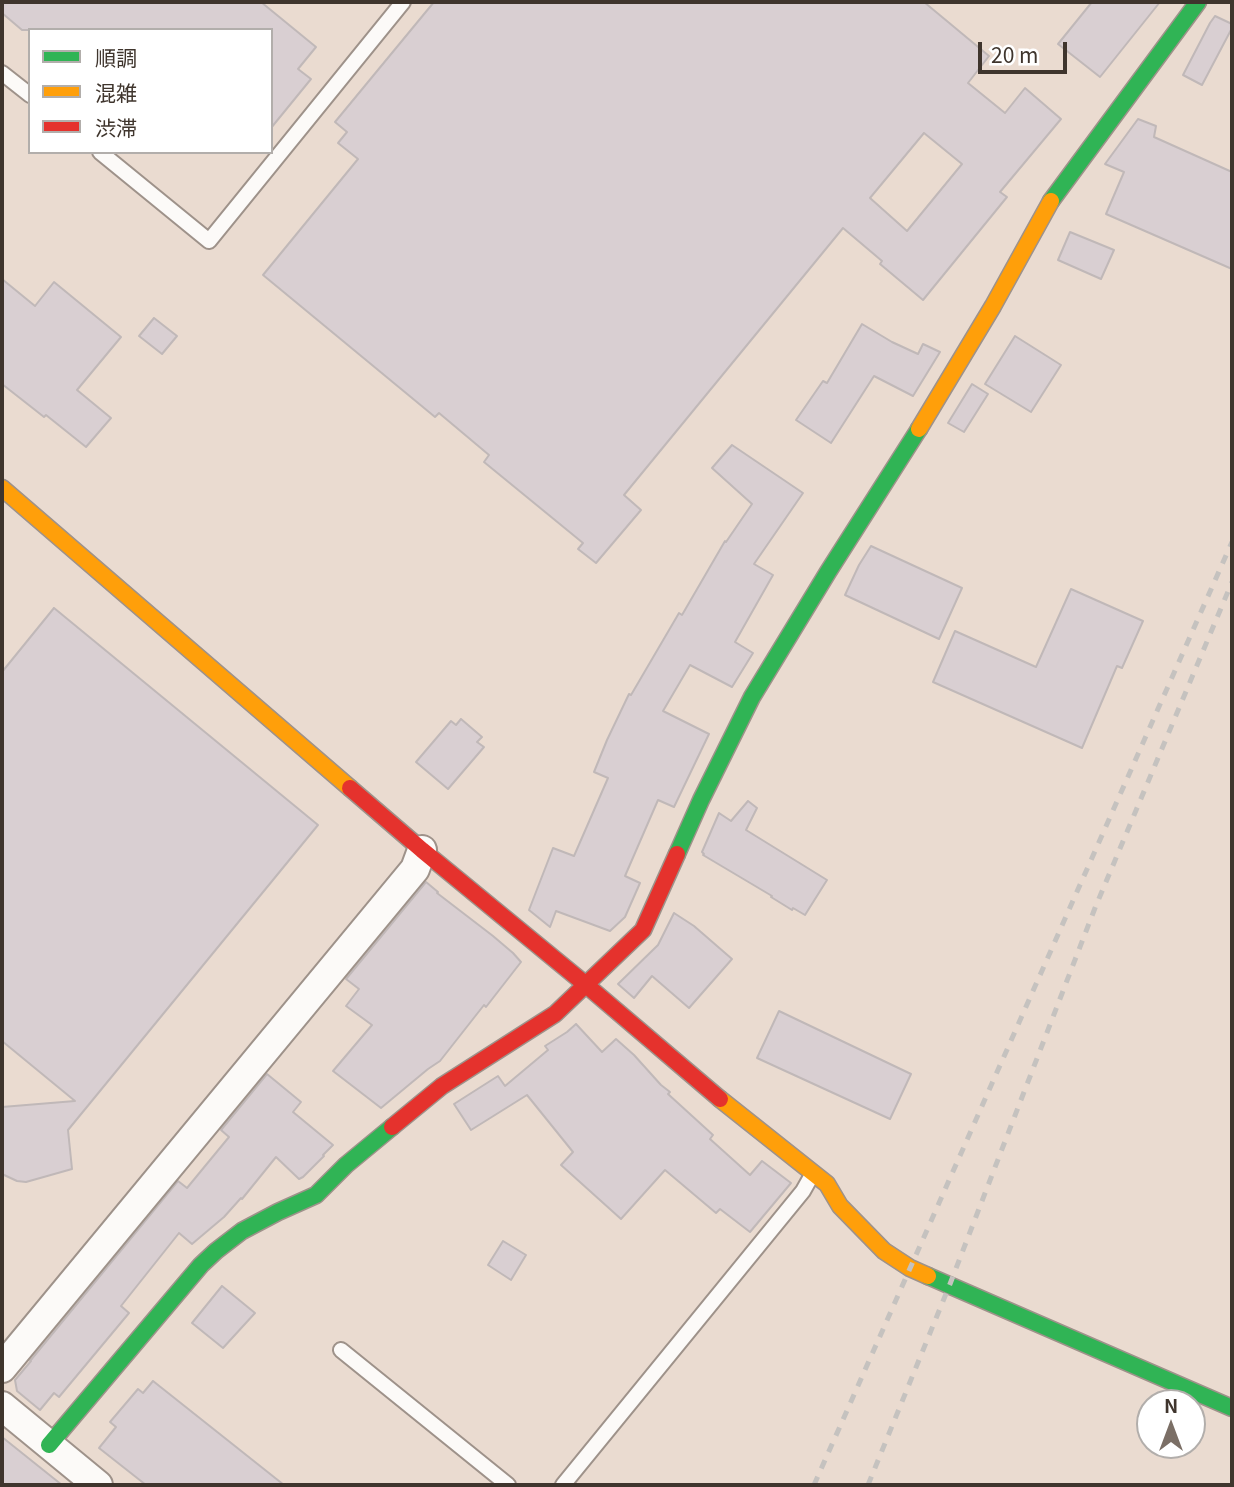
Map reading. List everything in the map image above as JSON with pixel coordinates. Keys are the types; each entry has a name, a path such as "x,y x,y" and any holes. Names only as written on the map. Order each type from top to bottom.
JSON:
{"street":[{"path":"48,1445 201,1265 216,1251 242,1231 316,1195 346,1165 442,1086 555,1014 643,930 701,800 752,697 993,306 1053,197 1198,2"},
{"path":"2,488 422,850 713,1094 827,1184 840,1206 884,1251 911,1268 1232,1408"},
{"path":"2,1368 415,869 422,850"},
{"path":"2,1406 98,1485"}],"lane":[{"path":"102,154 209,241 403,2"},
{"path":"2,73 28,94"},
{"path":"564,1485 803,1191 814,1173"},
{"path":"341,1350 508,1485"}],"building":[{"path":"2,2 261,2 316,47 298,69 311,79 273,126 273,28 22,30 2,13"},
{"path":"434,2 924,2 989,56 968,83 1005,113 1025,88 1061,119 1000,192 1007,197 923,300 843,228 624,495 641,510 596,563 578,549 583,543 484,462 489,455 439,413 435,417 263,275 358,159 338,143 347,132 335,122","holes":["924,133 962,164 907,231 870,198"]},
{"path":"1092,2 1160,2 1100,77 1058,44"},
{"path":"1215,16 1232,24 1232,28 1202,85 1183,75"},
{"path":"1138,119 1156,126 1154,137 1232,172 1232,269 1106,214 1124,172 1105,164"},
{"path":"1070,232 1114,250 1101,279 1058,260"},
{"path":"2,279 35,306 54,282 121,337 77,390 111,418 86,447 2,384"},
{"path":"154,318 177,336 162,354 139,336"},
{"path":"862,324 918,354 923,344 940,352 913,396 874,376 831,443 796,420 823,381 827,383"},
{"path":"1015,336 1061,365 1031,412 985,384"},
{"path":"972,384 988,394 964,432 948,423"},
{"path":"732,445 803,493 754,564 773,575 735,642 753,653 732,687 690,665 663,711 709,734 674,807 658,800 625,876 640,883 625,917 610,931 556,911 550,927 529,910 553,848 574,856 608,778 594,772 629,694 631,695 679,613 682,615 725,541 752,504 712,468"},
{"path":"871,546 962,588 939,639 845,595"},
{"path":"1071,589 1143,621 1122,668 1117,666 1082,748 933,682 955,631 1036,667"},
{"path":"54,608 318,825 68,1130 72,1169 26,1182 2,1174 2,1107 75,1101 2,1041 2,672"},
{"path":"461,719 482,737 477,742 484,747 448,789 416,762 451,721 456,725"},
{"path":"748,801 757,808 746,830 827,880 805,915 793,908 792,910 703,855 719,813 731,821"},
{"path":"426,882 521,962 440,1061 381,1108 333,1071 372,1025 346,1006 359,989 346,979"},
{"path":"674,913 694,926 732,959 689,1008 652,976 634,998 618,984 658,945"},
{"path":"779,1011 911,1074 890,1119 757,1058"},
{"path":"576,1024 602,1052 616,1039 670,1092 668,1094 713,1135 710,1139 750,1175 762,1161 791,1183 750,1232 720,1209 716,1213 665,1170 621,1219 561,1165 573,1152 527,1095 471,1130 454,1104 498,1076 505,1086 548,1050 545,1046"},
{"path":"267,1074 301,1102 293,1112 333,1145 299,1179 276,1157 242,1199 192,1244 179,1233 121,1306 129,1313 59,1397 54,1393 40,1410 17,1391 15,1380 178,1181 187,1188 229,1137 221,1130"},
{"path":"503,1241 526,1255 511,1280 488,1265"},
{"path":"222,1286 255,1313 223,1348 192,1323"},
{"path":"153,1381 284,1485 146,1485 99,1448 116,1427 110,1422 138,1389 143,1393"},
{"path":"2,1437 62,1485 2,1485"}],"railway":[{"path":"814,1485 1232,542"},
{"path":"868,1485 950,1284 1095,908 1232,582"}],"traffic: fast":[{"path":"1051,201 1198,2"},
{"path":"677,854 752,697 919,429"},
{"path":"49,1445 201,1265 216,1251 242,1231 316,1195 346,1165 392,1127"},
{"path":"928,1276 1232,1408"}],"traffic: slow":[{"path":"919,429 993,306 1051,201"},
{"path":"2,488 350,788"},
{"path":"720,1099 827,1184 840,1206 884,1251 928,1276"}],"traffic: jam":[{"path":"350,788 720,1099"},
{"path":"392,1127 442,1086 555,1014 643,930 677,854"}]}
